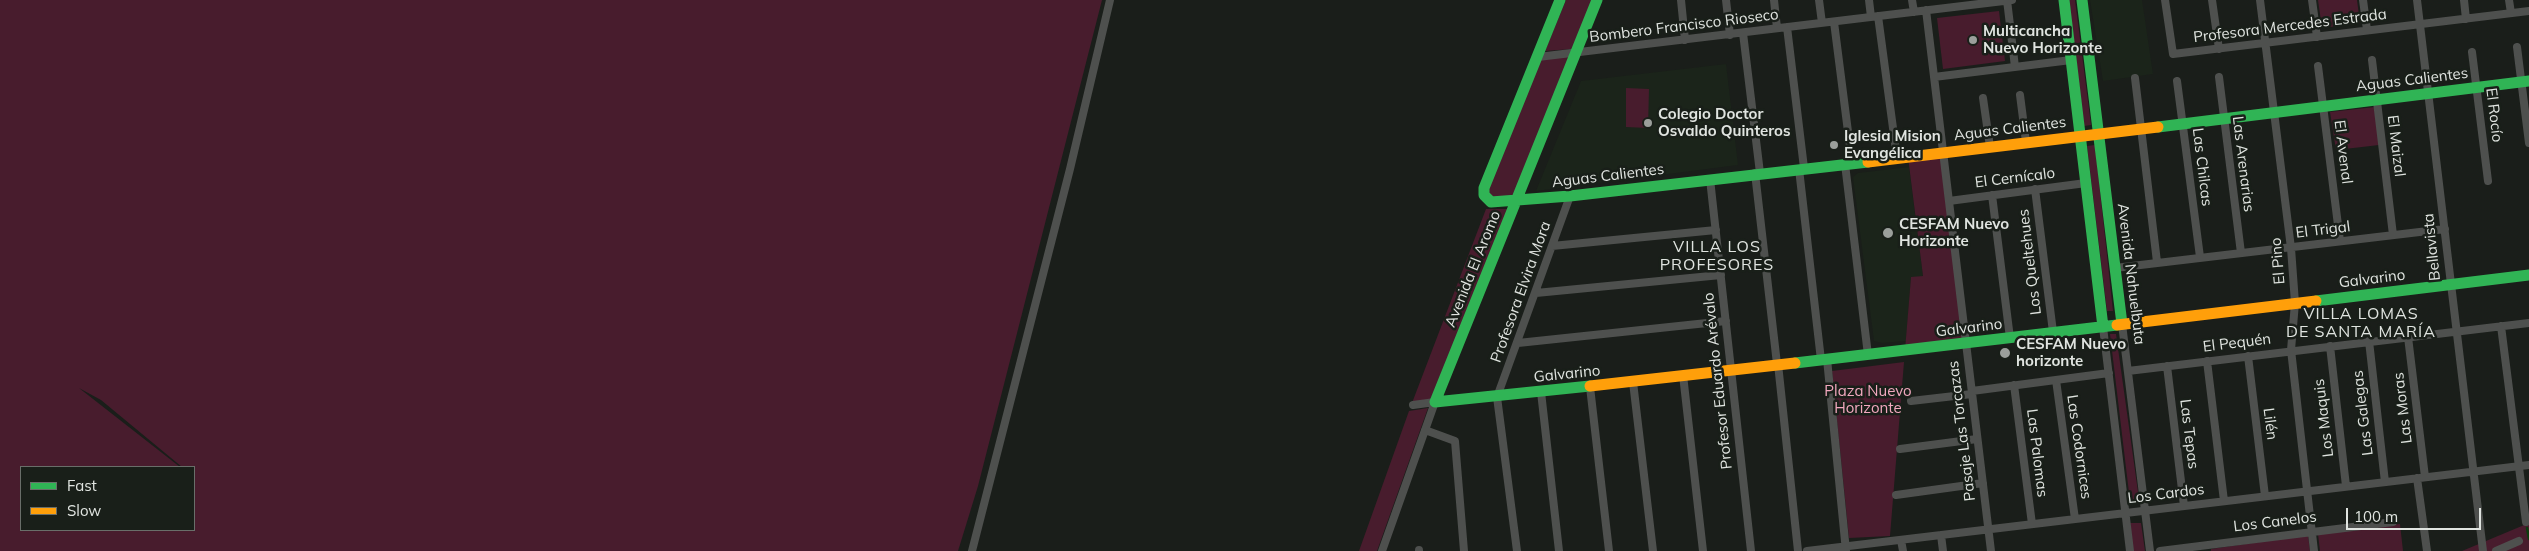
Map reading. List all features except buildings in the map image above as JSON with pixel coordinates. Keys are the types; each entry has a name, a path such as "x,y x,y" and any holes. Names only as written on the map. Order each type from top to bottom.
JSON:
{"street":[{"path":"972,551 1006,425 1110,0"},
{"name":"Avenida El Aromo","path":"1495,202 1486,199 1484,188 1560,0"},
{"name":"Avenida El Aromo","path":"1382,551 1435,402 1597,0"},
{"path":"1680,0 1685,40"},
{"path":"1726,0 1730,34"},
{"path":"1774,0 1777,28"},
{"path":"1819,0 1822,23"},
{"path":"1869,0 1874,17 1896,158"},
{"path":"1912,0 1914,12"},
{"path":"2007,0 2015,67"},
{"name":"Bombero Francisco Rioseco","path":"1538,57 1914,12 1959,3 2012,0"},
{"path":"2064,0 2130,551"},
{"name":"Avenida Nahuelbuta","path":"2082,0 2150,551"},
{"name":"Profesora Mercedes Estrada","path":"2165,0 2173,54 2529,11"},
{"path":"2212,0 2218,48"},
{"name":"El Pino","path":"2260,0 2291,248 2295,303 2291,350 2314,551"},
{"path":"2312,0 2317,36"},
{"path":"2364,0 2367,30"},
{"name":"Bellavista","path":"2417,0 2483,551"},
{"path":"2464,0 2466,18"},
{"path":"2509,0 2511,13"},
{"name":"Pasaje Las Torcazas","path":"1926,10 1991,551"},
{"path":"1834,22 1868,355"},
{"path":"1787,27 1845,549"},
{"path":"1743,33 1798,551"},
{"path":"2517,47 2525,81 2529,143"},
{"name":"El Rocío","path":"2472,52 2488,181"},
{"path":"1934,77 2071,60"},
{"name":"El Maizal","path":"2372,60 2393,235"},
{"name":"El Avenal","path":"2318,66 2340,241"},
{"name":"Las Arenarias","path":"2219,77 2241,253"},
{"path":"2135,78 2157,262"},
{"name":"Las Chilcas","path":"2177,80 2200,257"},
{"name":"Aguas Calientes","path":"1495,202 1570,196 1710,178 1943,153 2525,81"},
{"path":"2020,95 2026,142"},
{"path":"1983,98 1990,147"},
{"name":"Profesor Eduardo Arévalo","path":"1710,178 1751,551"},
{"name":"El Cernícalo","path":"1949,200 2086,183"},
{"name":"Los Queltehues","path":"2035,189 2053,332"},
{"path":"1992,195 2010,338"},
{"name":"Profesora Elvira Mora","path":"1497,397 1518,344 1570,196"},
{"name":"El Trigal","path":"2115,268 2445,229"},
{"path":"1552,246 1716,230"},
{"path":"1536,293 1720,275"},
{"name":"Galvarino","path":"1413,405 1868,355 2529,275"},
{"path":"1518,344 1726,321"},
{"name":"El Pequén","path":"2128,371 2529,323"},
{"path":"2500,326 2526,522"},
{"name":"Las Moras","path":"2408,337 2428,551"},
{"name":"Las Galegas","path":"2369,342 2386,482"},
{"name":"Los Maquis","path":"2330,346 2346,486"},
{"name":"Lilén","path":"2248,356 2265,496"},
{"path":"2208,361 2224,501"},
{"name":"Las Tepas","path":"2167,366 2184,506"},
{"path":"1911,401 2109,373"},
{"path":"1683,376 1702,551"},
{"name":"Las Codornices","path":"2056,380 2075,519"},
{"path":"1633,382 1653,551"},
{"name":"Las Palomas","path":"2014,385 2032,524"},
{"path":"1590,387 1609,551"},
{"path":"1541,392 1559,551"},
{"path":"1497,397 1517,551"},
{"path":"1425,430 1455,441 1464,551"},
{"path":"1900,449 1977,439"},
{"name":"Los Cardos","path":"1807,551 1845,549 1988,529 2529,464"},
{"path":"1896,494 1982,483"},
{"name":"Los Canelos","path":"2160,551 2192,549 2312,531 2393,522"},
{"path":"1942,535 1943,551"},
{"path":"1901,540 1903,551"},
{"path":"2496,551 2519,541"}],"shaded area":[{"path":"2090,0 2142,0 2153,74 2103,81"},
{"name":"Colegio Doctor Osvaldo Quinteros","path":"1726,64 1738,165 1536,191 1581,81"},
{"name":"CESFAM Nuevo Horizonte","path":"1909,167 1923,276 1911,278 1906,341 1882,343 1874,341 1853,177 1858,173"}],"green space":[{"path":"0,0 1102,0 978,486 958,551 0,551","holes":["79,388 101,400 181,466 195,466 195,531 20,531 20,466 179,466"]},
{"path":"1566,0 1592,0 1572,49 1545,51"},
{"path":"2069,0 2075,0 2091,125 2084,126"},
{"path":"2318,0 2357,0 2360,23 2322,28"},
{"path":"1999,11 2005,61 1943,69 1937,18"},
{"path":"1575,53 1517,200 1498,203 1484,192 1538,57"},
{"path":"1626,88 1649,89 1648,128 1626,127"},
{"path":"2375,107 2379,145 2336,150 2330,112"},
{"path":"2095,145 2113,311 2107,311 2087,146"},
{"name":"Plaza Nuevo Horizonte","path":"1943,153 1966,343 1905,350 1911,277 1923,276 1908,157"},
{"path":"1486,209 1508,209 1432,399 1412,403"},
{"path":"2110,334 2116,334 2139,499 2130,501"},
{"name":"Plaza Nuevo Horizonte","path":"1904,362 1890,536 1849,538 1832,371"},
{"path":"1428,408 1377,551 1359,551 1409,411"},
{"path":"2130,523 2141,523 2145,551 2133,551"},
{"path":"2529,523 2529,551 2462,551"},
{"path":"2400,524 2403,551 2320,551 2318,534"},
{"path":"2308,535 2310,551 2211,551 2211,549"}],"waterway":[{"path":"2527,528 2529,539"}],"traffic: fast":[{"path":"1560,0 1484,188 1484,195 1491,202 1570,196 1868,162"},
{"path":"1590,386 1435,402 1597,0"},
{"path":"2064,0 2103,327"},
{"path":"2082,0 2122,324"},
{"path":"2158,127 2529,81"},
{"path":"2316,301 2529,275"},
{"path":"1795,363 2117,325"}],"traffic: slow":[{"path":"1868,162 2158,127"},
{"path":"2117,325 2316,301"},
{"path":"1590,386 1795,363"}],"place":[{"name":"Multicancha Nuevo Horizonte","path":"1973,40"},
{"name":"Colegio Doctor Osvaldo Quinteros","path":"1648,123"},
{"name":"Iglesia Mision Evangélica","path":"1834,145"},
{"name":"CESFAM Nuevo Horizonte","path":"1888,233"},
{"name":"CESFAM Nuevo horizonte","path":"2005,353"}],"district":[{"name":"VILLA LOS PROFESORES","path":"1717,256"},
{"name":"VILLA LOMAS DE SANTA MARÍA","path":"2361,323"}]}
